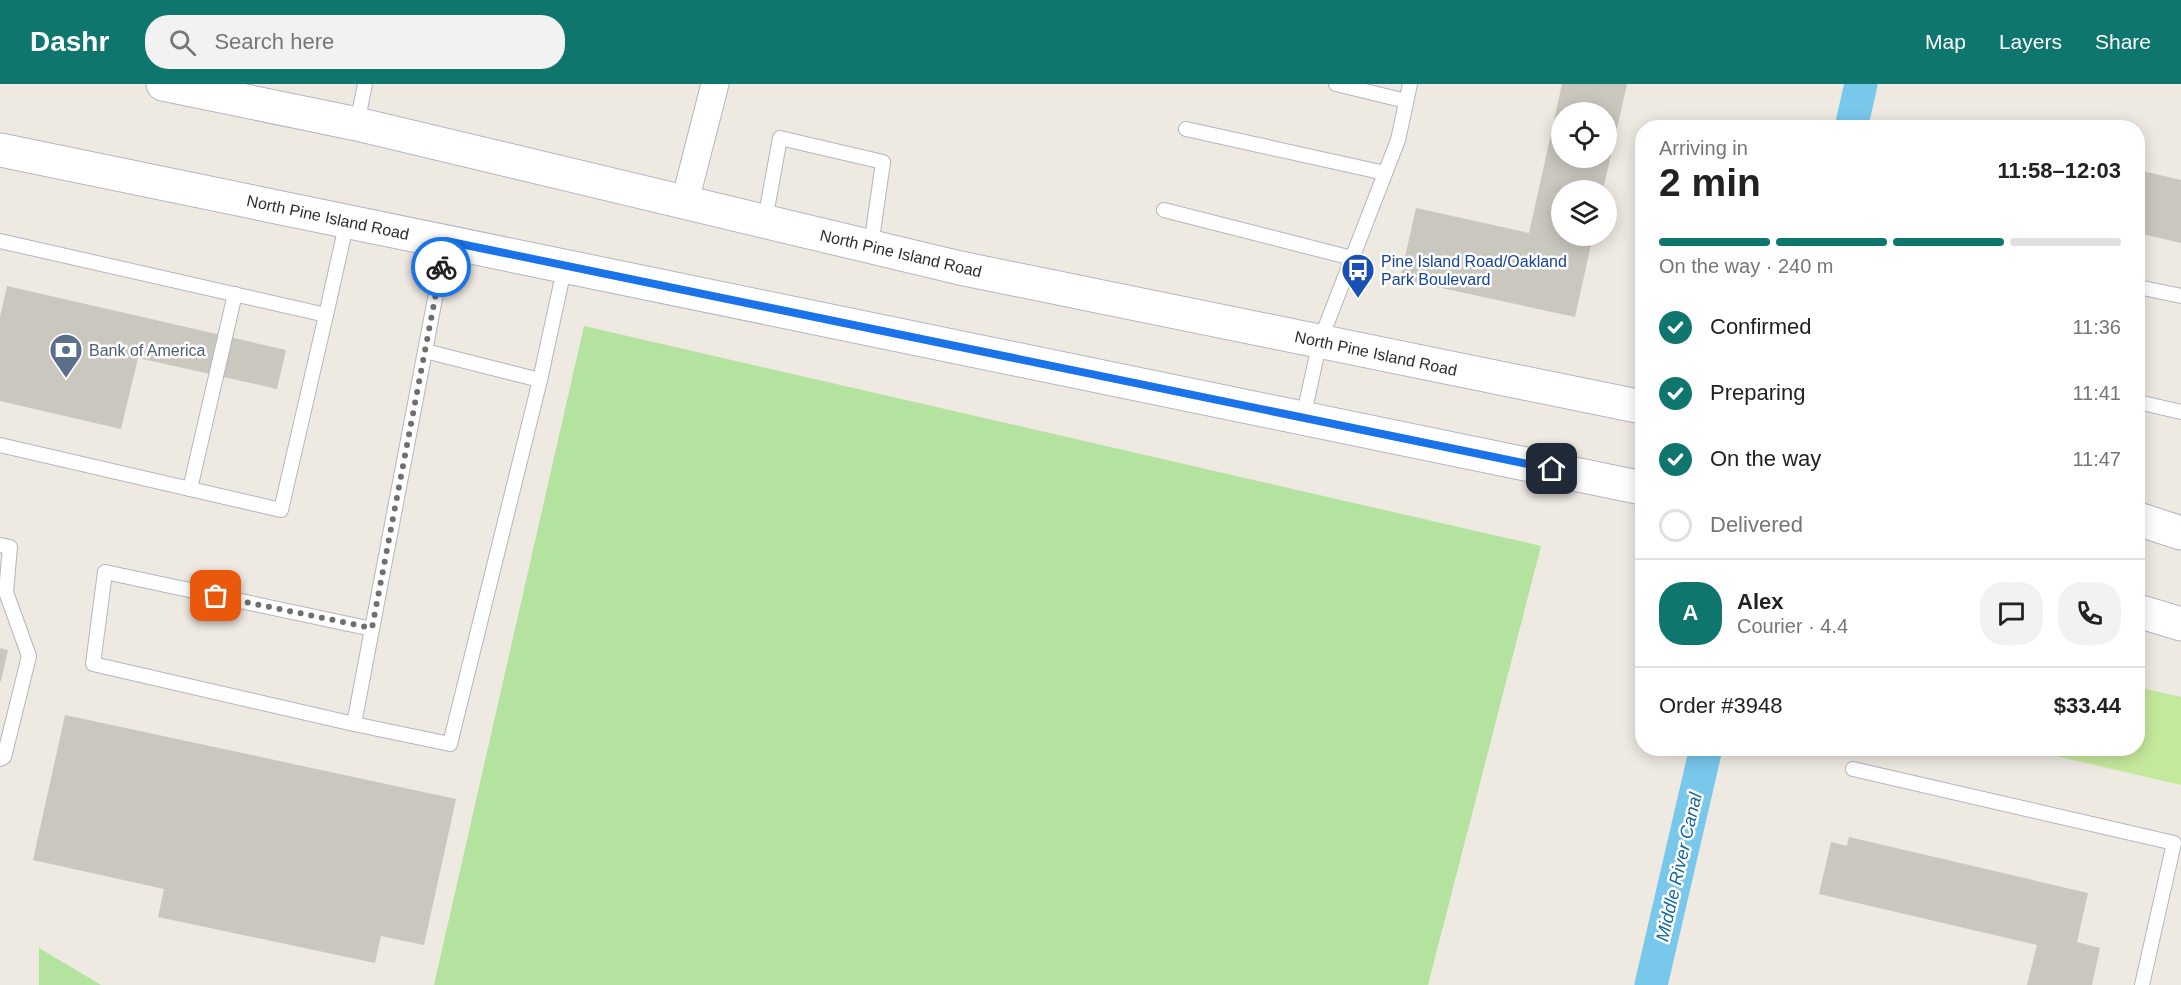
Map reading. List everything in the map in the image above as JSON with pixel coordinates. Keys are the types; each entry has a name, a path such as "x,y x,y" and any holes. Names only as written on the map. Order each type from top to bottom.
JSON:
{"main road":[{"name":"North Pine Island Road","path":"163,84 357,124 960,268 1635,407"},
{"name":"North Pine Island Road","path":"0,150 1635,487"},
{"path":"2145,521 2181,533"},
{"path":"2145,613 2181,624"}],"street":[{"path":"686,201 716,84"}],"lane":[{"path":"357,124 365,84"},
{"path":"1336,84 1406,101"},
{"path":"1303,418 1320,342 1398,140 1410,84"},
{"path":"1186,129 1385,173"},
{"path":"765,220 780,138 883,162 871,246"},
{"path":"1164,210 1352,258"},
{"path":"0,445 281,510 347,221"},
{"path":"0,241 326,315"},
{"path":"354,724 446,241"},
{"path":"372,628 105,572 93,664 450,744 540,380 565,266"},
{"path":"2145,288 2181,296"},
{"path":"190,489 235,294"},
{"path":"425,351 540,380"},
{"path":"2145,404 2181,412"},
{"path":"0,759 4,757 29,656 6,592 5,546"},
{"path":"1853,769 2177,846 2142,985"}],"green space":[{"path":"584,326 1541,546 1428,985 434,985"},
{"path":"2145,689 2181,697 2181,785 2056,756 2145,756"},
{"path":"39,948 101,985 39,985"}],"building":[{"path":"1562,84 1627,84 1617,128 1617,102 1558,102"},
{"path":"1551,134 1551,168 1608,168 1605,180 1551,180 1551,246 1591,246 1575,317 1400,279 1416,208 1529,233"},
{"path":"2145,172 2181,180 2181,243 2145,235"},
{"name":"Bank of America","path":"7,286 286,350 277,389 138,358 121,429 0,401 0,317"},
{"path":"0,648 8,650 1,681 0,681"},
{"path":"65,715 456,799 424,945 381,936 375,963 158,917 164,889 33,860"},
{"path":"1849,837 2088,893 2077,942 2100,948 2092,985 2027,985 2037,945 1819,894 1831,842 1847,846"}],"waterway":[{"name":"Middle River Canal","path":"1853,120 1861,84"},
{"name":"Middle River Canal","path":"1651,985 1704,756"}],"way so far":[{"path":"216,596 372,628 441,267"}],"place":[{"name":"Pine Island Road/Oakland Park Boulevard","path":"1358,299"},
{"name":"Bank of America","path":"66,379"}],"route":[{"path":"441,267 446,241 1552,469"}]}
